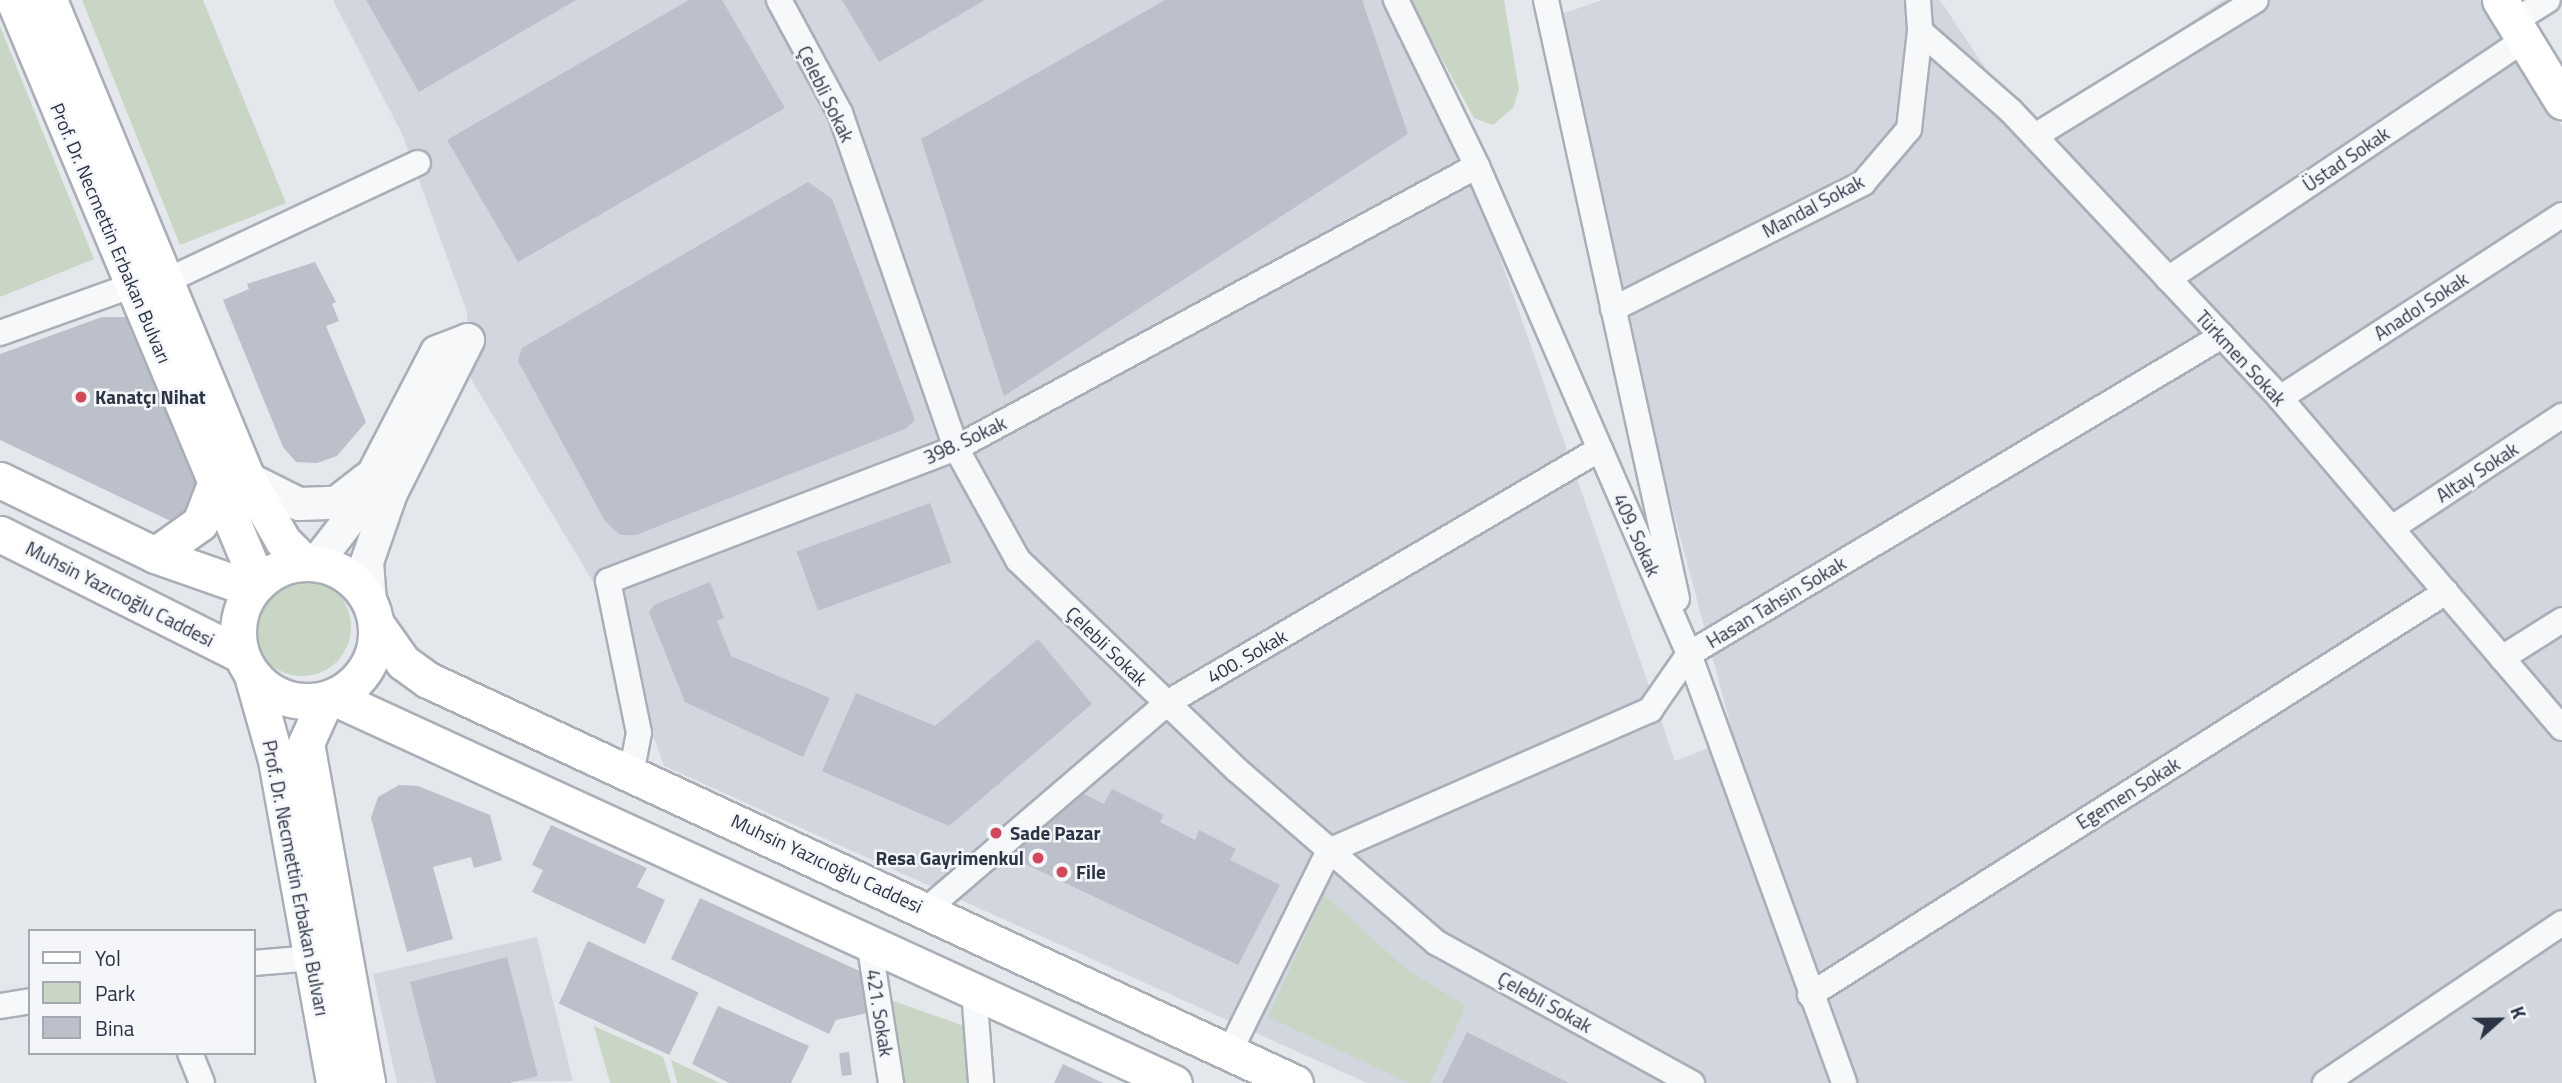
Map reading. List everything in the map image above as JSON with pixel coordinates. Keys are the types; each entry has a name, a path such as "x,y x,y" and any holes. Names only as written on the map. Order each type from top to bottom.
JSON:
{"main road":[{"name":"Prof. Dr. Necmettin Erbakan Bulvarı","path":"14,0 149,283 231,481 255,586"},
{"name":"Prof. Dr. Necmettin Erbakan Bulvarı","path":"49,0 149,283"},
{"path":"2513,20 2562,101"},
{"path":"0,480 155,555 255,586"},
{"name":"Prof. Dr. Necmettin Erbakan Bulvarı","path":"231,481 283,541 310,563"},
{"path":"155,555 200,523 231,481"},
{"name":"Muhsin Yazıcıoğlu Caddesi","path":"0,534 246,665"},
{"path":"330,698 367,668 373,613 338,570 310,563 270,572 255,586 241,608 246,665 289,700 330,698 386,720 1174,1083"},
{"name":"Muhsin Yazıcıoğlu Caddesi","path":"373,613 403,662 428,680 926,909 1295,1083"},
{"name":"Prof. Dr. Necmettin Erbakan Bulvarı","path":"246,665 276,760 334,1083"},
{"name":"Prof. Dr. Necmettin Erbakan Bulvarı","path":"330,698 306,743 367,1083"},
{"path":"314,799 312,750 321,730 356,714 386,720"}],"street":[{"name":"Çelebli Sokak","path":"779,0 840,113 956,448 1018,560 1167,703 1329,851 1437,943 1692,1083"},
{"name":"409. Sokak","path":"1396,0 1477,166 1689,654 1844,1083"},
{"path":"1546,0 1689,654"},
{"path":"1918,0 1920,31"},
{"path":"2035,136 2256,0"},
{"name":"Üstad Sokak","path":"2168,279 2513,20 2548,0"},
{"name":"Mandal Sokak","path":"1613,309 1863,183 1909,129 1920,31"},
{"name":"Türkmen Sokak","path":"1920,31 2035,136 2280,398 2562,728"},
{"path":"0,333 149,283 418,163"},
{"name":"398. Sokak","path":"631,774 639,733 608,581 956,448 1477,166"},
{"name":"Anadol Sokak","path":"2280,398 2562,215"},
{"name":"Hasan Tahsin Sokak","path":"1329,851 1650,710 1689,654 2222,336"},
{"path":"310,563 350,519 437,352 468,340 391,493 367,562 373,613"},
{"name":"Altay Sokak","path":"2392,528 2562,415"},
{"name":"400. Sokak","path":"926,909 1167,703 1600,449"},
{"path":"231,481 299,505 336,503 371,476"},
{"name":"Egemen Sokak","path":"1810,995 2446,592"},
{"path":"2502,658 2562,620"},
{"path":"1229,1053 1329,851"},
{"path":"2325,1083 2562,923"},
{"name":"421. Sokak","path":"869,942 891,1083"},
{"path":"256,963 312,958"},
{"path":"974,991 981,1083"},
{"path":"0,1006 28,1001"},
{"path":"191,1055 202,1083"}],"shaded area":[{"path":"333,0 1397,0 1468,165 1675,761 1734,738 1542,21 1602,0 1940,0 2027,131 2224,0 2485,0 2562,126 2562,1083 1367,1083 664,766 604,600 471,379 467,312 403,136"},
{"path":"537,937 573,1081 397,1083 373,974"}],"green space":[{"path":"82,0 203,0 286,203 180,245"},
{"path":"1410,0 1504,0 1519,89 1513,108 1493,125 1474,118"},
{"path":"0,26 94,259 0,297"},
{"path":"302,578 321,582 336,593 347,608 351,627 347,646 336,661 321,672 302,676 283,672 268,661 257,646 253,627 257,608 268,593 283,582"},
{"path":"1324,894 1406,969 1466,1006 1430,1083 1409,1083 1268,1017"},
{"path":"888,999 967,1027 970,1083 901,1083"},
{"path":"594,1026 663,1057 671,1083 610,1083"},
{"path":"671,1060 720,1083 677,1083"}],"building":[{"path":"366,0 576,0 419,92"},
{"path":"689,0 722,0 785,108 518,262 447,140"},
{"path":"842,0 985,0 879,62"},
{"path":"1165,0 1362,0 1408,134 1004,396 921,139"},
{"path":"808,182 832,199 915,420 905,429 636,535 620,535 605,521 518,361 522,348"},
{"path":"315,262 336,302 332,304 339,321 326,326 366,422 337,456 317,463 296,462 283,447 223,300 249,289 247,284"},
{"name":"Kanatçı Nihat","path":"102,317 128,317 195,477 194,503 177,524 0,440 0,354"},
{"path":"930,503 952,562 818,611 797,552"},
{"path":"710,582 724,618 717,621 731,656 830,698 803,757 685,702 649,612 654,605"},
{"path":"1038,639 1092,704 949,826 822,771 856,693 935,726"},
{"path":"399,785 418,786 490,815 502,860 474,868 471,857 433,867 453,939 407,952 371,818 378,797"},
{"path":"1112,789 1164,815 1160,822 1195,840 1199,830 1236,849 1230,860 1280,885 1238,965 1019,861 1016,849 1084,794 1104,804"},
{"path":"551,825 647,868 637,887 665,900 645,944 532,892 543,870 532,865"},
{"path":"700,898 864,973 872,1012 836,1020 829,1034 671,959"},
{"path":"588,941 699,993 669,1055 559,1004"},
{"path":"507,957 538,1076 510,1083 436,1083 410,982"},
{"path":"718,1006 809,1046 791,1083 729,1083 692,1064"},
{"path":"1467,1032 1569,1083 1442,1083"},
{"path":"849,1052 852,1075 842,1076 839,1053"},
{"path":"1063,1064 1103,1083 1054,1083"}],"place":[{"name":"Kanatçı Nihat","path":"81,397"},
{"name":"Sade Pazar","path":"996,833"},
{"name":"Resa Gayrimenkul","path":"1038,858"},
{"name":"File","path":"1062,872"}]}
